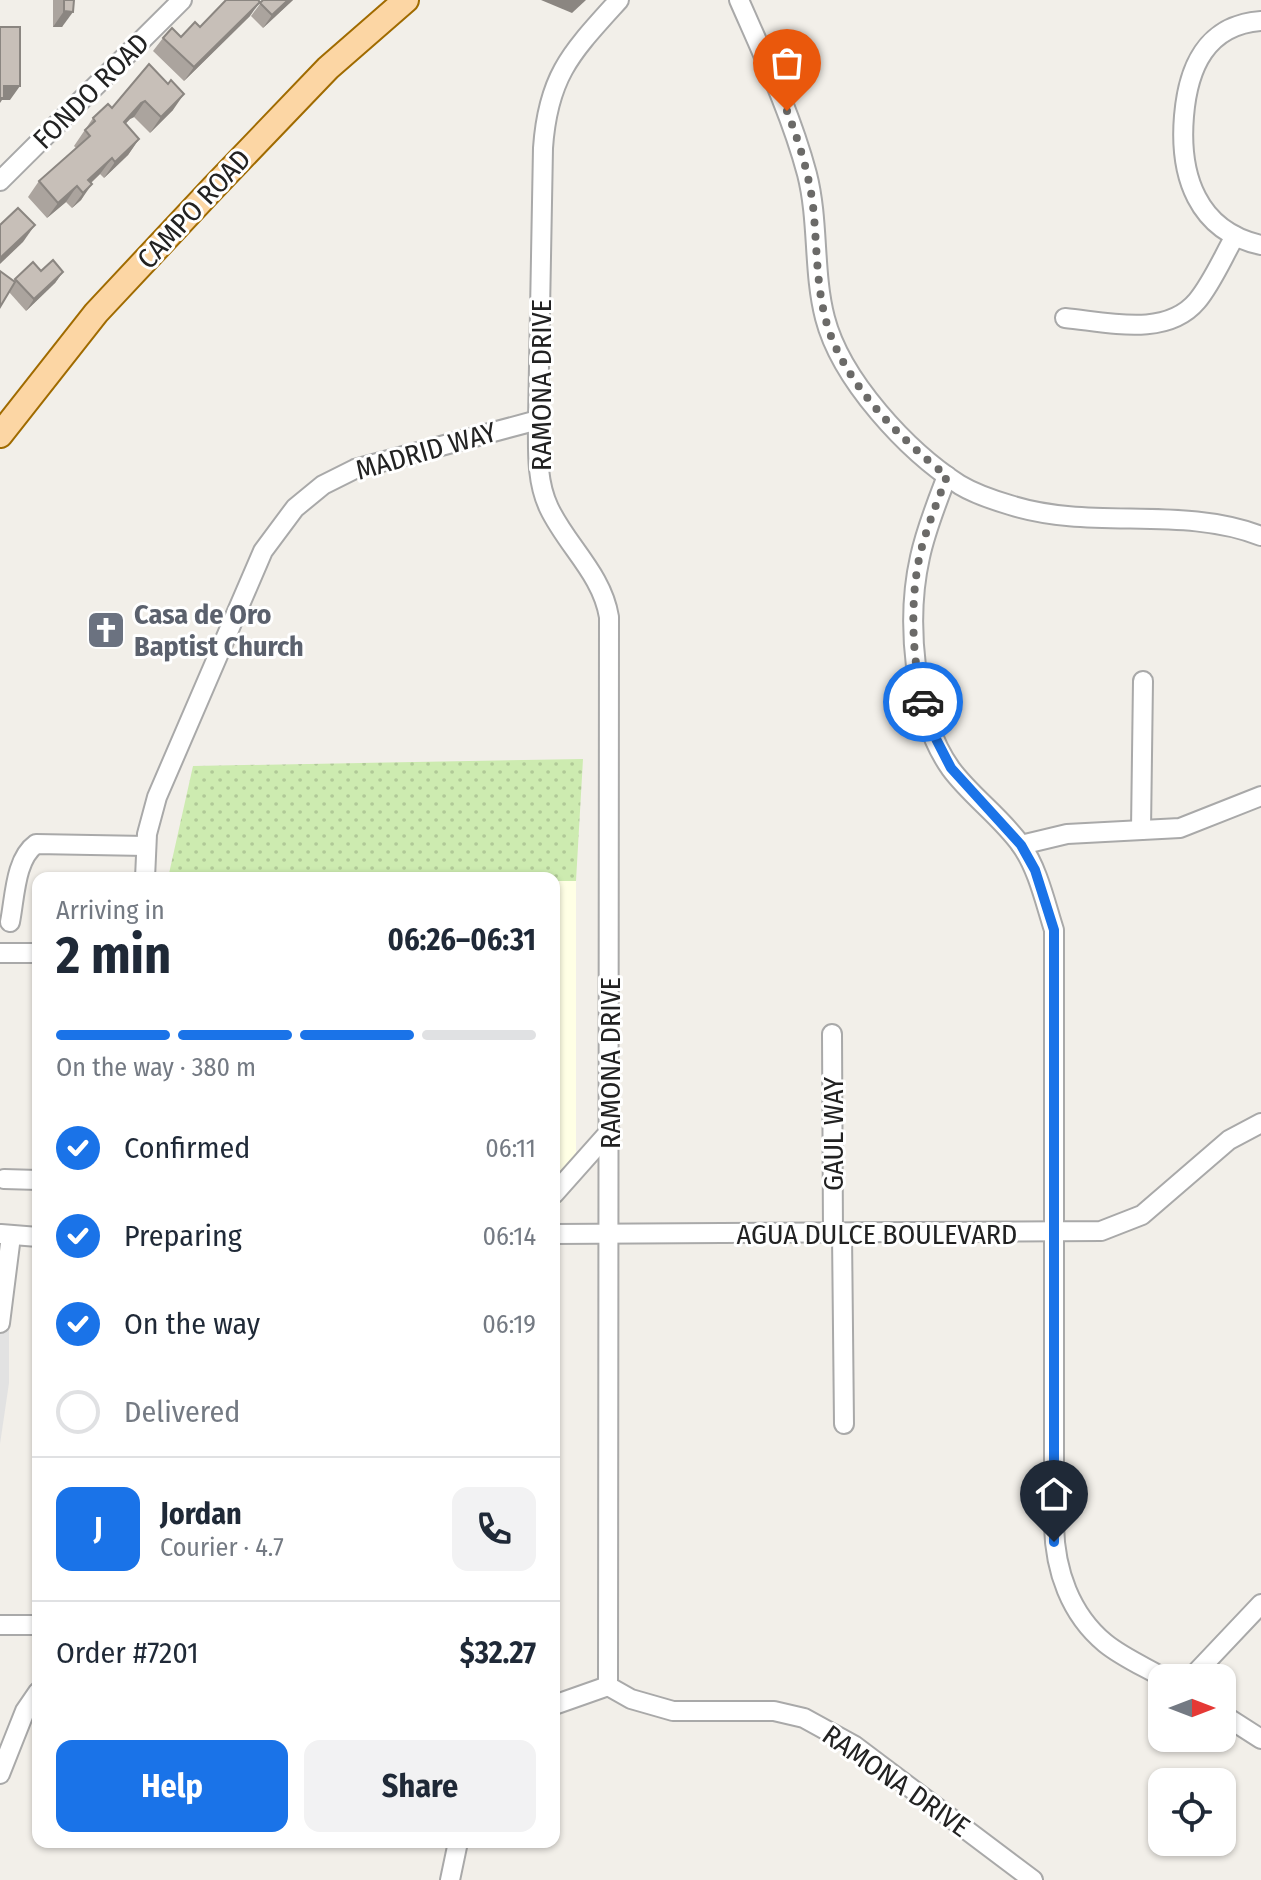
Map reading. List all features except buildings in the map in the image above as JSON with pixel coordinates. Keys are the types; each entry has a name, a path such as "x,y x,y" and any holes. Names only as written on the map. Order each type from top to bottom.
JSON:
{"main road":[{"name":"CAMPO ROAD","path":"0,435 96,313 328,68 406,0"}],"street":[{"name":"FONDO ROAD","path":"0,181 182,0"},
{"name":"RAMONA DRIVE","path":"619,0 567,60 552,91 546,113 538,420 539,460 547,504 597,581 609,617 608,1686 631,1699 673,1711 754,1710 804,1718 855,1746 1019,1876"},
{"path":"739,0 798,140 813,207 822,302 838,352 854,379 895,430 947,476 988,498 1055,515 1218,524 1261,536"},
{"path":"1261,21 1232,28 1213,41 1192,71 1186,95 1183,159 1189,184 1211,218 1235,236 1261,245"},
{"path":"1065,318 1142,325 1173,318 1198,300 1235,236"},
{"name":"MADRID WAY","path":"145,872 146,846 157,797 255,567 283,521 316,491 355,469 538,420"},
{"path":"947,476 916,576 919,683 934,735 951,768 1021,845 1035,870 1054,930 1054,1526 1059,1567 1074,1605 1094,1633 1106,1645 1148,1669"},
{"path":"1141,830 1143,681"},
{"path":"1021,845 1067,834 1180,828 1261,796"},
{"path":"10,922 21,864 27,851 36,844 146,846"},
{"path":"0,953 32,953"},
{"name":"GAUL WAY","path":"832,1034 844,1424"},
{"name":"AGUA DULCE BOULEVARD","path":"560,1234 1101,1231 1142,1215 1229,1140 1261,1123"},
{"path":"560,1187 610,1131"},
{"path":"4,1179 32,1180"},
{"path":"0,1323 5,1235 32,1237"},
{"path":"1204,1664 1261,1604"},
{"path":"0,1625 32,1625"},
{"path":"560,1703 608,1686"},
{"path":"0,1774 32,1701"},
{"path":"1236,1723 1261,1739"},
{"path":"450,1880 457,1848"}],"shaded area":[{"path":"560,881 576,881 576,1183 560,1204"},
{"path":"0,1252 18,1255 9,1332 9,1383 0,1444"}],"green space":[{"path":"583,759 576,881 560,881 560,872 169,872 193,766"}],"way so far":[{"path":"787,111 808,178 822,302 831,337 845,366 895,430 947,476 916,576 916,665 923,702"}],"place":[{"name":"Casa de Oro Baptist Church","path":"106,630"}],"route":[{"path":"923,702 934,735 951,768 1021,845 1035,870 1054,930 1054,1542"}]}
